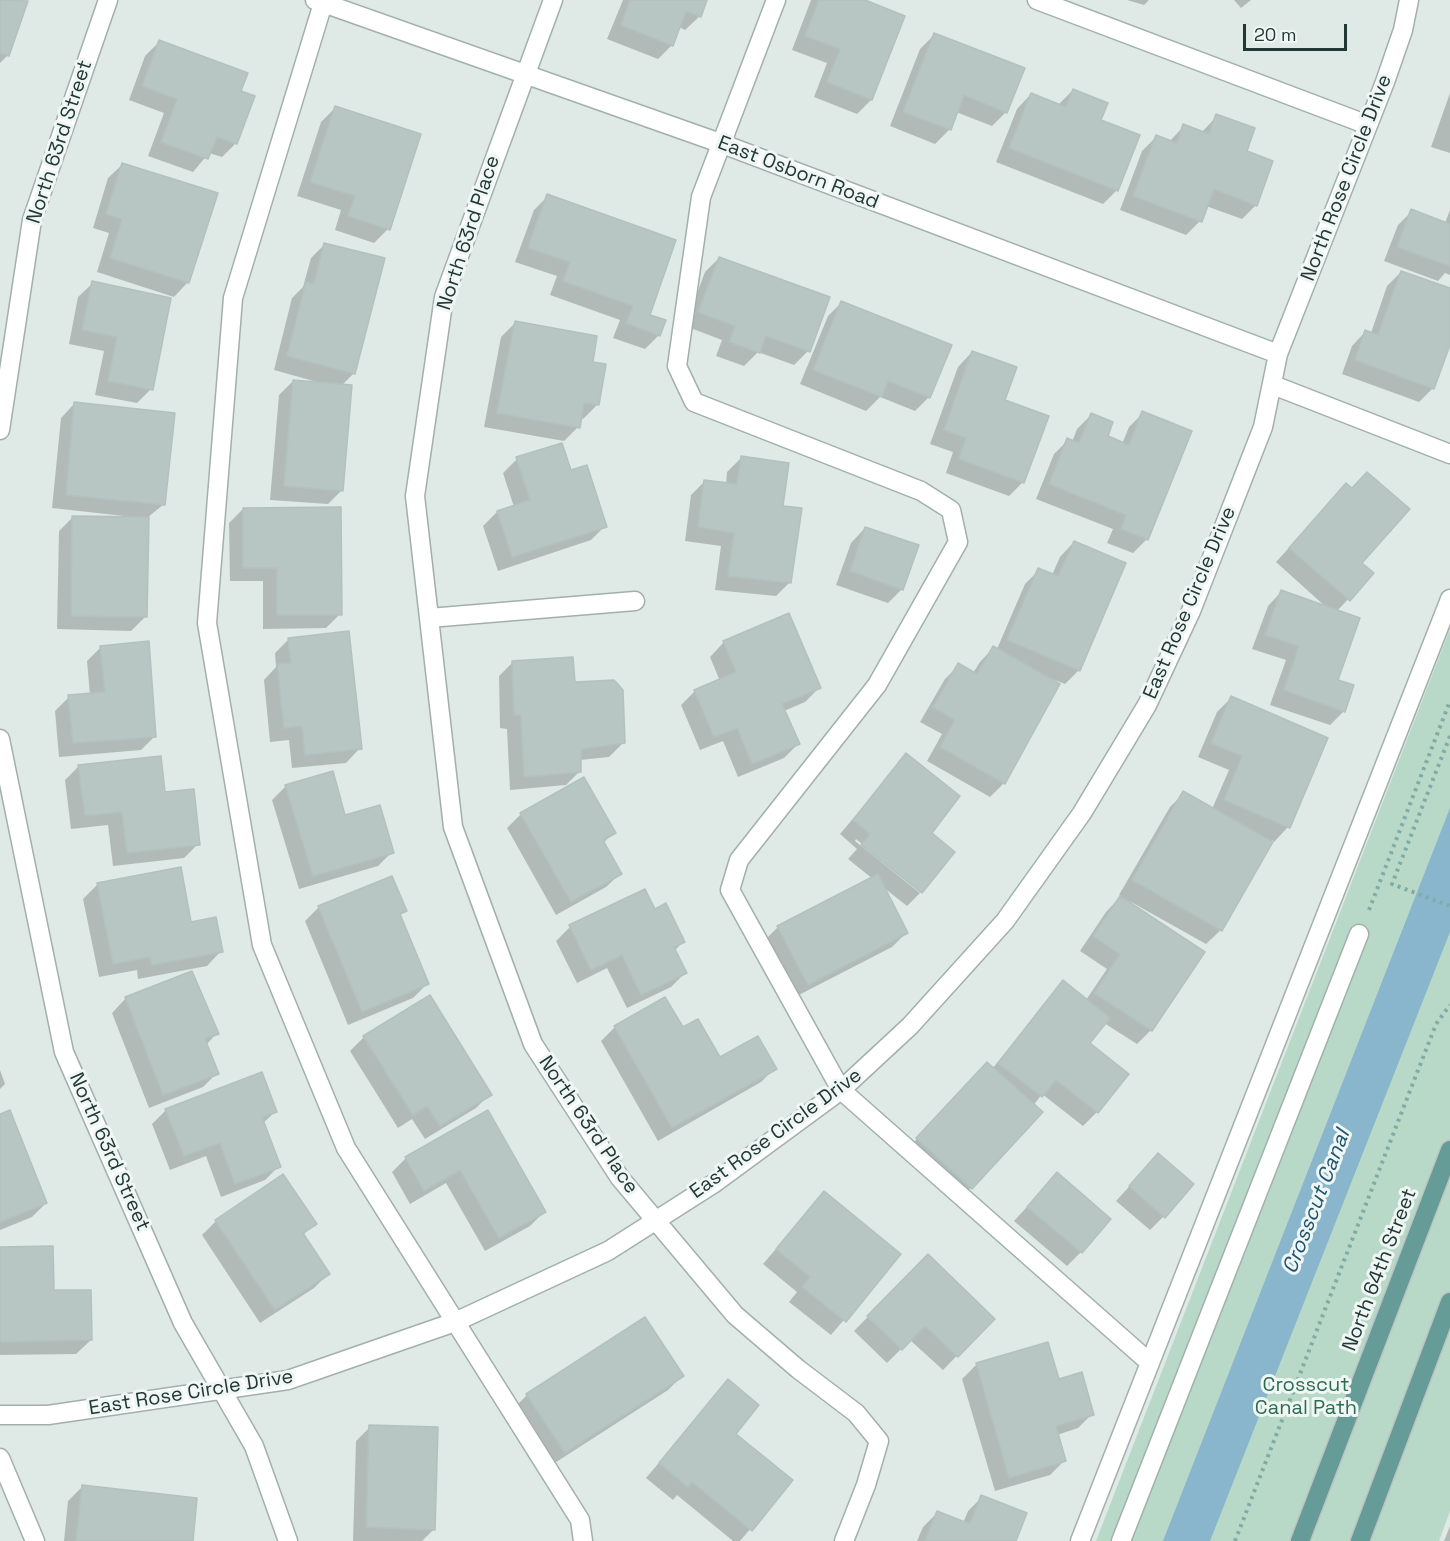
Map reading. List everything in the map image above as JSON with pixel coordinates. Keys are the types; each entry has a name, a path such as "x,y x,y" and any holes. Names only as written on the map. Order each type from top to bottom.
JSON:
{"main road":[{"name":"North 64th Street","path":"1300,1541 1450,1150"},
{"path":"1360,1541 1450,1302"}],"street":[{"name":"North 63rd Street","path":"0,430 32,220 108,0"},
{"name":"North 63rd Place","path":"553,0 444,297 415,496 453,827 533,1044 620,1178 735,1315 798,1369 856,1413 879,1441 866,1485 844,1541"},
{"path":"776,0 701,197 677,366 694,402 921,491 951,510 958,542 877,685 739,860 730,890 841,1090 1149,1362"},
{"path":"1037,0 1368,125"},
{"name":"North Rose Circle Drive","path":"1278,354 1368,125 1403,30 1409,0"},
{"name":"East Osborn Road","path":"321,1 720,143 1278,354"},
{"path":"321,1 233,298 207,623 262,945 346,1148 580,1520 583,1541"},
{"name":"East Rose Circle Drive","path":"0,1415 48,1415 288,1380 455,1322 608,1251 713,1184 841,1090 910,1026 1005,921 1082,813 1147,705 1191,611 1263,427 1278,354"},
{"path":"1273,385 1450,454"},
{"path":"1080,1541 1450,599"},
{"path":"429,618 635,601"},
{"name":"North 63rd Street","path":"0,739 64,1052 183,1323 254,1446 288,1541"},
{"path":"1121,1541 1359,934"},
{"path":"0,1458 34,1541"}],"path":[{"path":"1359,934 1450,700"},
{"path":"1450,736 1392,884 1450,906"},
{"path":"1234,1541 1436,1024 1450,1005"}],"green space":[{"name":"Crosscut Canal Path","path":"1450,629 1450,1511 1439,1541 1096,1541"}],"water":[{"name":"Crosscut Canal","path":"1450,808 1450,932 1210,1541 1163,1541"}],"building":[{"path":"0,0 28,1 9,56 0,53"},
{"path":"630,0 707,0 701,17 686,11 673,46 621,25"},
{"path":"819,0 865,0 905,16 872,100 827,82 840,49 805,36"},
{"path":"934,33 1025,68 1007,113 964,95 951,130 903,112"},
{"path":"159,40 248,73 241,91 255,96 237,144 217,137 208,159 161,142 177,99 142,86"},
{"path":"1073,89 1108,103 1101,120 1140,135 1118,191 1009,148 1031,93 1066,107"},
{"path":"335,106 421,134 390,230 348,216 355,196 310,182"},
{"path":"1216,114 1255,128 1247,151 1273,161 1257,206 1214,189 1202,222 1133,196 1156,135 1177,143 1183,124 1209,134"},
{"path":"122,163 218,193 189,283 110,258 122,219 106,214"},
{"path":"547,194 676,240 650,315 666,320 660,336 626,323 633,306 563,281 570,262 528,248"},
{"path":"1411,209 1450,224 1450,266 1397,247"},
{"path":"324,243 385,258 355,374 287,356 306,282 314,284"},
{"path":"719,257 830,297 810,352 766,336 760,353 729,342 735,326 698,312"},
{"path":"1401,271 1450,288 1450,345 1434,389 1355,360 1365,330 1378,335"},
{"path":"92,281 171,298 153,390 108,381 117,337 82,330"},
{"path":"841,301 952,345 930,398 888,381 882,397 813,370"},
{"path":"515,321 597,336 593,362 606,364 599,405 584,403 580,428 497,413"},
{"path":"972,351 1017,367 1005,400 1049,416 1024,483 959,459 966,438 944,430"},
{"path":"293,380 352,385 343,491 284,486"},
{"path":"74,402 175,413 165,505 66,495"},
{"path":"1142,411 1192,431 1148,540 1121,529 1126,515 1049,484 1067,438 1079,443 1091,413 1113,422 1108,436 1129,445"},
{"path":"562,443 571,470 587,465 607,527 512,557 497,511 530,500 516,457"},
{"path":"741,456 789,463 783,506 802,508 791,583 728,576 734,533 698,527 704,480 737,484"},
{"path":"1367,472 1410,509 1362,563 1374,573 1350,601 1289,548 1346,483 1352,488"},
{"path":"341,507 342,615 277,615 277,568 243,568 243,508"},
{"path":"72,516 149,517 147,617 71,616"},
{"path":"865,527 919,545 903,590 850,571"},
{"path":"1074,541 1126,563 1080,671 1007,640 1038,568 1058,576"},
{"path":"1281,590 1360,618 1338,680 1354,685 1345,712 1284,690 1299,646 1265,635"},
{"path":"789,613 821,688 782,704 800,744 752,764 737,728 714,737 694,690 736,672 723,641"},
{"path":"349,631 362,749 305,755 302,726 284,728 277,664 291,663 288,638"},
{"path":"149,641 156,737 73,743 68,695 105,692 100,646"},
{"path":"993,646 1060,684 1005,784 940,747 955,720 933,707 958,663 977,674"},
{"path":"573,657 575,682 614,680 623,690 625,743 581,749 581,772 524,777 521,715 514,715 512,661"},
{"path":"1231,696 1328,738 1290,828 1224,800 1242,756 1211,743"},
{"path":"906,753 960,796 932,833 955,852 922,893 861,845 870,834 853,820"},
{"path":"161,756 165,792 194,789 200,845 127,853 122,812 85,816 78,765"},
{"path":"333,771 345,815 380,805 394,853 313,876 285,785"},
{"path":"584,777 616,833 603,840 622,874 571,902 520,813"},
{"path":"1183,791 1273,842 1222,931 1132,880"},
{"path":"181,867 191,922 216,917 223,952 152,965 150,957 113,964 97,883"},
{"path":"878,874 908,933 808,985 777,926"},
{"path":"392,876 407,911 400,914 429,984 362,1012 318,906"},
{"path":"645,889 655,909 666,903 685,942 674,947 687,973 641,995 622,955 591,970 569,925"},
{"path":"1120,896 1205,952 1152,1031 1094,993 1120,954 1093,936"},
{"path":"192,971 219,1034 205,1039 219,1074 163,1095 125,997"},
{"path":"1063,980 1110,1018 1090,1043 1129,1074 1098,1113 1056,1080 1042,1097 998,1063"},
{"path":"430,995 492,1095 440,1126 427,1106 413,1115 363,1036"},
{"path":"665,997 683,1027 698,1019 720,1057 758,1036 777,1069 672,1128 614,1026"},
{"path":"987,1062 1043,1112 972,1189 916,1138"},
{"path":"262,1072 277,1112 262,1117 281,1167 235,1184 220,1143 184,1156 165,1109"},
{"path":"10,1110 47,1203 0,1222 0,1114"},
{"path":"488,1110 546,1212 499,1238 460,1170 424,1191 405,1157"},
{"path":"1158,1153 1194,1184 1165,1218 1129,1186"},
{"path":"1057,1172 1111,1219 1082,1253 1027,1207"},
{"path":"283,1174 317,1224 303,1233 330,1274 275,1310 215,1220"},
{"path":"824,1191 901,1254 846,1322 802,1287 810,1277 776,1249"},
{"path":"53,1246 54,1290 91,1290 92,1340 0,1342 0,1247"},
{"path":"928,1254 995,1319 958,1357 925,1326 902,1350 867,1316"},
{"path":"645,1317 684,1376 565,1453 526,1394"},
{"path":"1048,1342 1059,1379 1082,1372 1094,1415 1056,1426 1066,1461 1009,1478 976,1363"},
{"path":"728,1379 759,1405 736,1434 793,1480 752,1531 692,1482 688,1487 659,1463"},
{"path":"369,1425 438,1427 435,1530 366,1527"},
{"path":"82,1485 197,1498 193,1541 76,1541"},
{"path":"981,1495 1027,1513 1016,1541 925,1541 937,1511 970,1524"}]}
